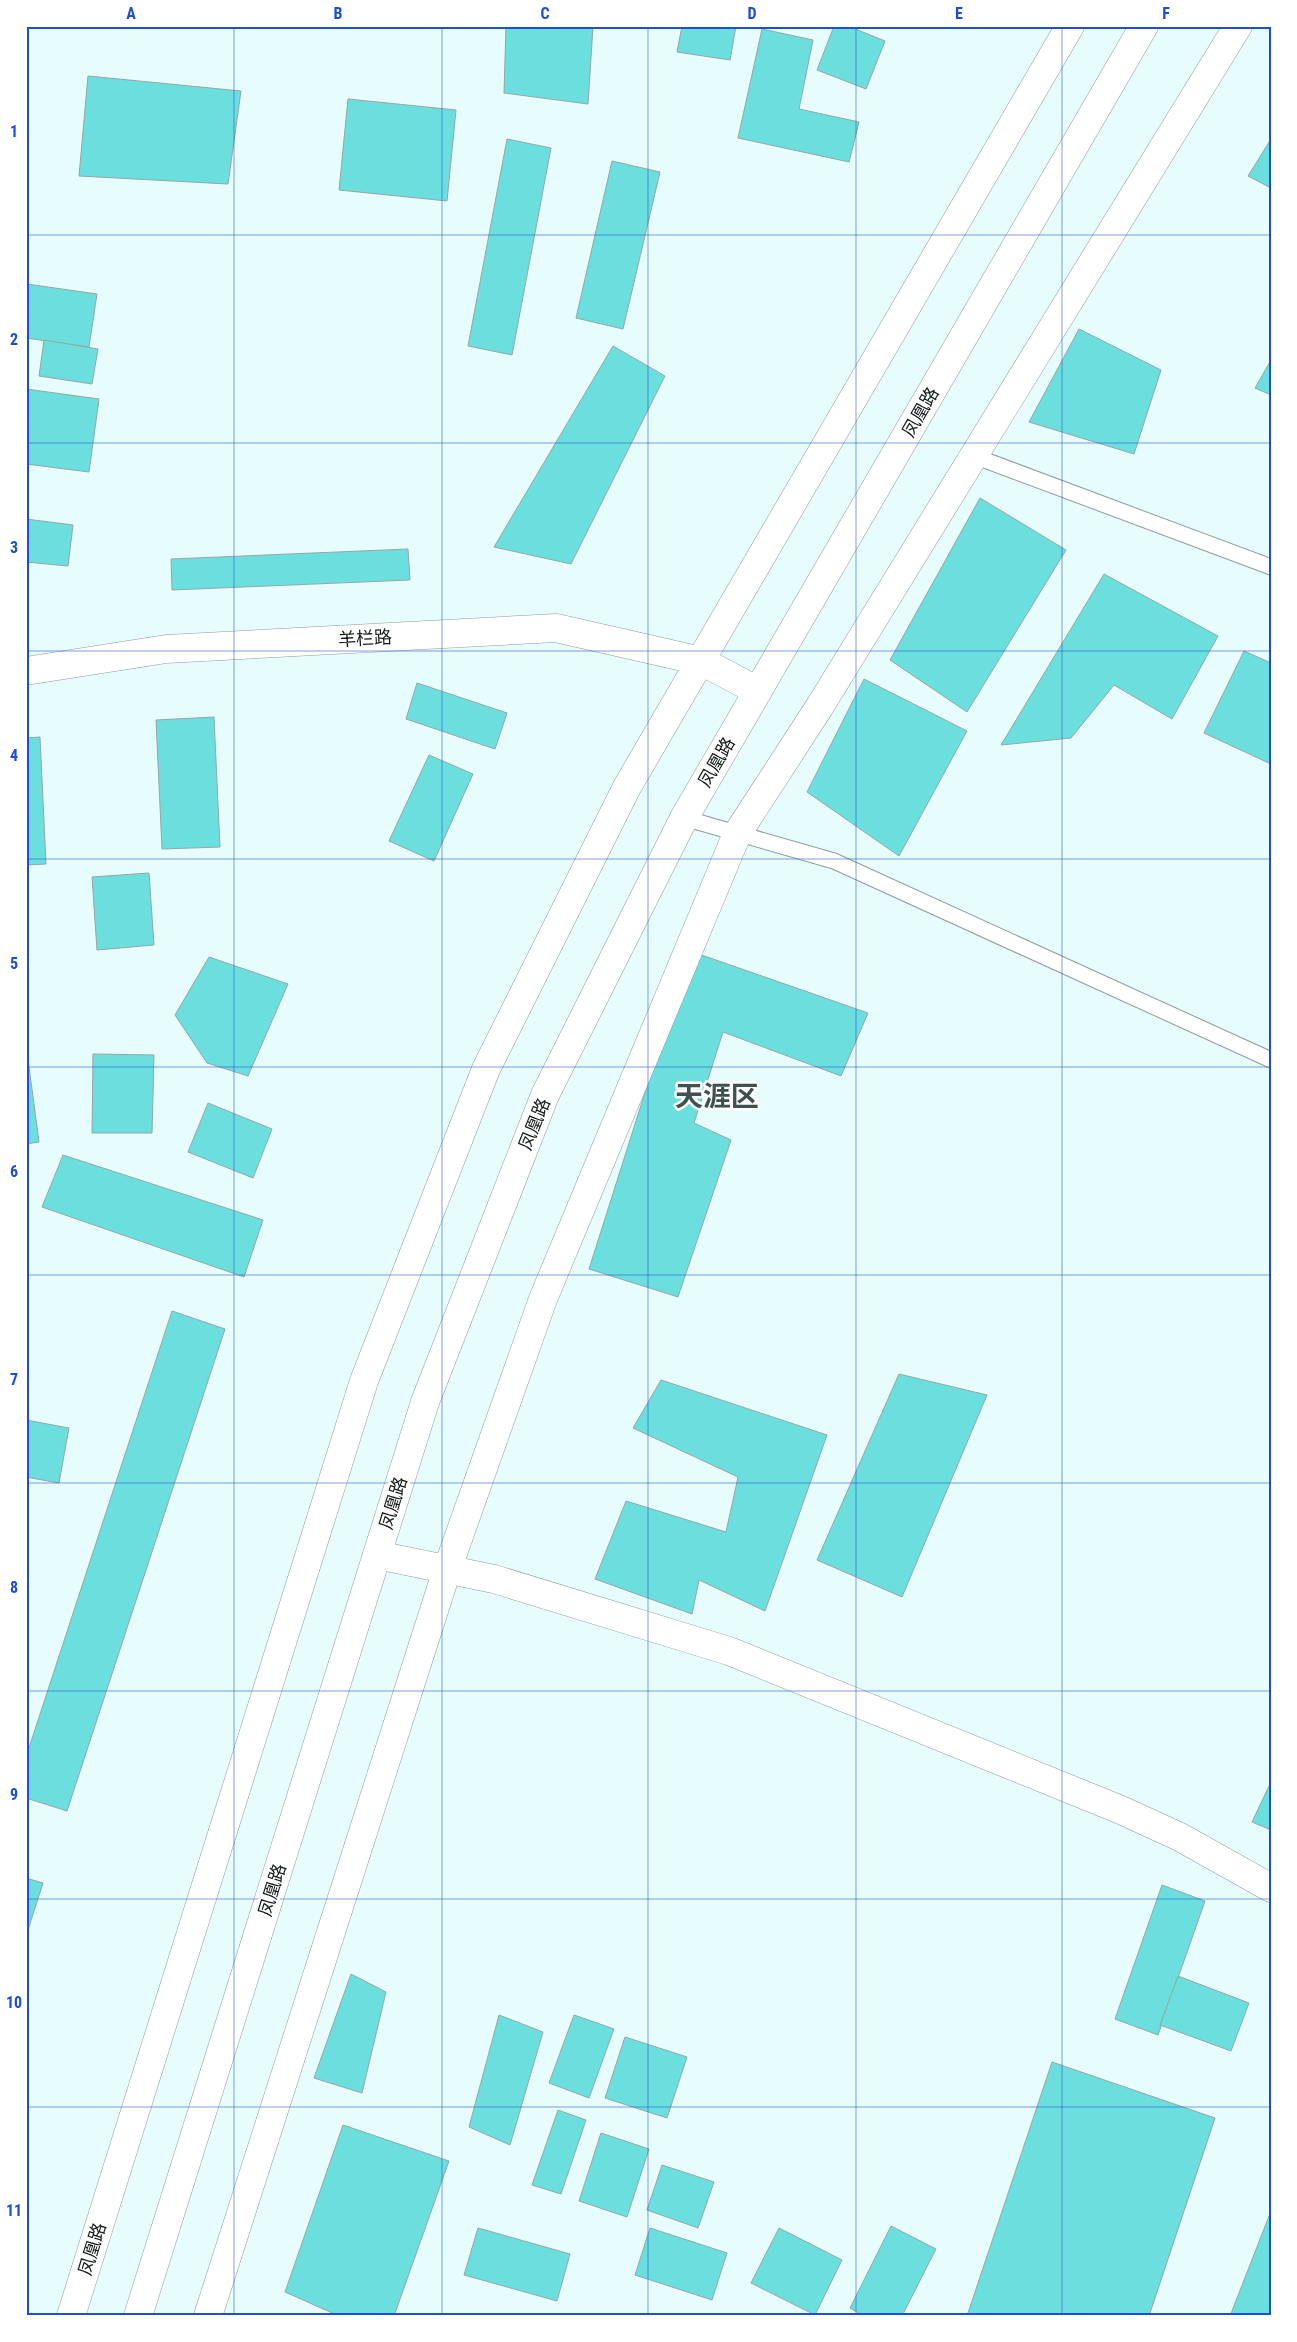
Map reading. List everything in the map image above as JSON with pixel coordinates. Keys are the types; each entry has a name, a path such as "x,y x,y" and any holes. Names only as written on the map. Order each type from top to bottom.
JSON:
{"main road":[{"name":"凤凰路","path":"71,2316 364,1381 486,1069 627,787 1070,26"},
{"name":"凤凰路","path":"138,2316 425,1402 545,1095 684,818 1144,26"},
{"path":"208,2316 447,1570 543,1299 737,834 825,698 1238,26"},
{"name":"羊栏路","path":"26,671 166,649 556,628 701,661 758,691"},
{"path":"377,1555 494,1579 729,1651 1121,1810 1180,1837 1271,1888"}],"lane":[{"path":"974,456 1271,567"},
{"path":"684,818 834,862 1271,1060"}],"building":[{"path":"506,26 593,26 588,104 504,93"},
{"path":"682,26 736,26 730,60 677,52"},
{"path":"834,26 848,26 885,41 866,89 817,70"},
{"path":"762,29 813,40 799,109 859,122 849,162 738,138"},
{"path":"88,76 241,91 228,184 79,176"},
{"path":"348,99 456,110 447,201 339,190"},
{"path":"507,139 551,148 512,355 468,346"},
{"path":"1271,139 1271,188 1248,176"},
{"path":"612,161 660,172 623,329 576,318"},
{"path":"27,284 97,294 89,347 26,338"},
{"path":"1079,329 1161,370 1134,454 1029,422"},
{"path":"44,340 98,349 92,384 39,376"},
{"path":"613,346 665,376 571,564 494,547"},
{"path":"1271,360 1271,395 1255,388"},
{"path":"26,389 99,399 89,472 26,464"},
{"path":"980,498 1066,550 967,712 890,660"},
{"path":"26,519 73,525 68,566 26,562"},
{"path":"408,549 410,580 172,590 171,559"},
{"path":"1104,574 1218,636 1172,719 1114,685 1071,738 1001,745"},
{"path":"1244,651 1271,663 1271,764 1204,733"},
{"path":"864,679 967,731 899,856 807,792"},
{"path":"417,683 507,713 495,749 406,719"},
{"path":"214,717 220,847 162,849 156,720"},
{"path":"40,737 46,864 26,865 26,738"},
{"path":"429,755 473,774 434,861 389,841"},
{"path":"149,873 154,945 97,950 92,877"},
{"path":"690,951 868,1013 841,1076 723,1032 694,1123 731,1140 678,1297 589,1269"},
{"path":"209,957 288,984 248,1076 207,1063 175,1015"},
{"path":"26,1044 39,1142 26,1144"},
{"path":"93,1054 154,1055 152,1133 92,1133"},
{"path":"208,1103 272,1129 253,1178 188,1152"},
{"path":"63,1155 263,1220 244,1277 42,1207"},
{"path":"172,1311 225,1329 67,1811 26,1798 26,1757"},
{"path":"899,1374 987,1395 902,1597 817,1560"},
{"path":"661,1380 827,1435 765,1611 699,1580 692,1614 595,1579 626,1501 726,1532 738,1477 633,1428"},
{"path":"26,1420 69,1428 59,1483 26,1477"},
{"path":"1271,1782 1271,1830 1252,1822"},
{"path":"26,1878 43,1883 26,1936"},
{"path":"1162,1885 1205,1901 1158,2035 1115,2019"},
{"path":"351,1974 386,1992 362,2093 314,2078"},
{"path":"1178,1976 1249,2003 1231,2051 1160,2025"},
{"path":"499,2015 543,2032 510,2145 469,2127"},
{"path":"574,2015 614,2029 589,2098 549,2083"},
{"path":"625,2037 687,2057 667,2118 605,2098"},
{"path":"1052,2062 1215,2118 1149,2316 967,2316"},
{"path":"558,2110 586,2120 561,2194 532,2185"},
{"path":"343,2125 449,2161 394,2316 339,2316 285,2292"},
{"path":"601,2133 649,2149 627,2217 579,2201"},
{"path":"662,2165 714,2182 698,2228 647,2210"},
{"path":"1271,2211 1271,2316 1230,2316"},
{"path":"891,2226 936,2249 902,2316 864,2316 850,2308"},
{"path":"478,2228 570,2254 557,2301 464,2275"},
{"path":"650,2228 727,2253 712,2300 635,2275"},
{"path":"779,2228 842,2260 815,2315 751,2283"}],"district":[{"name":"天涯区","path":"717,1096"}]}
